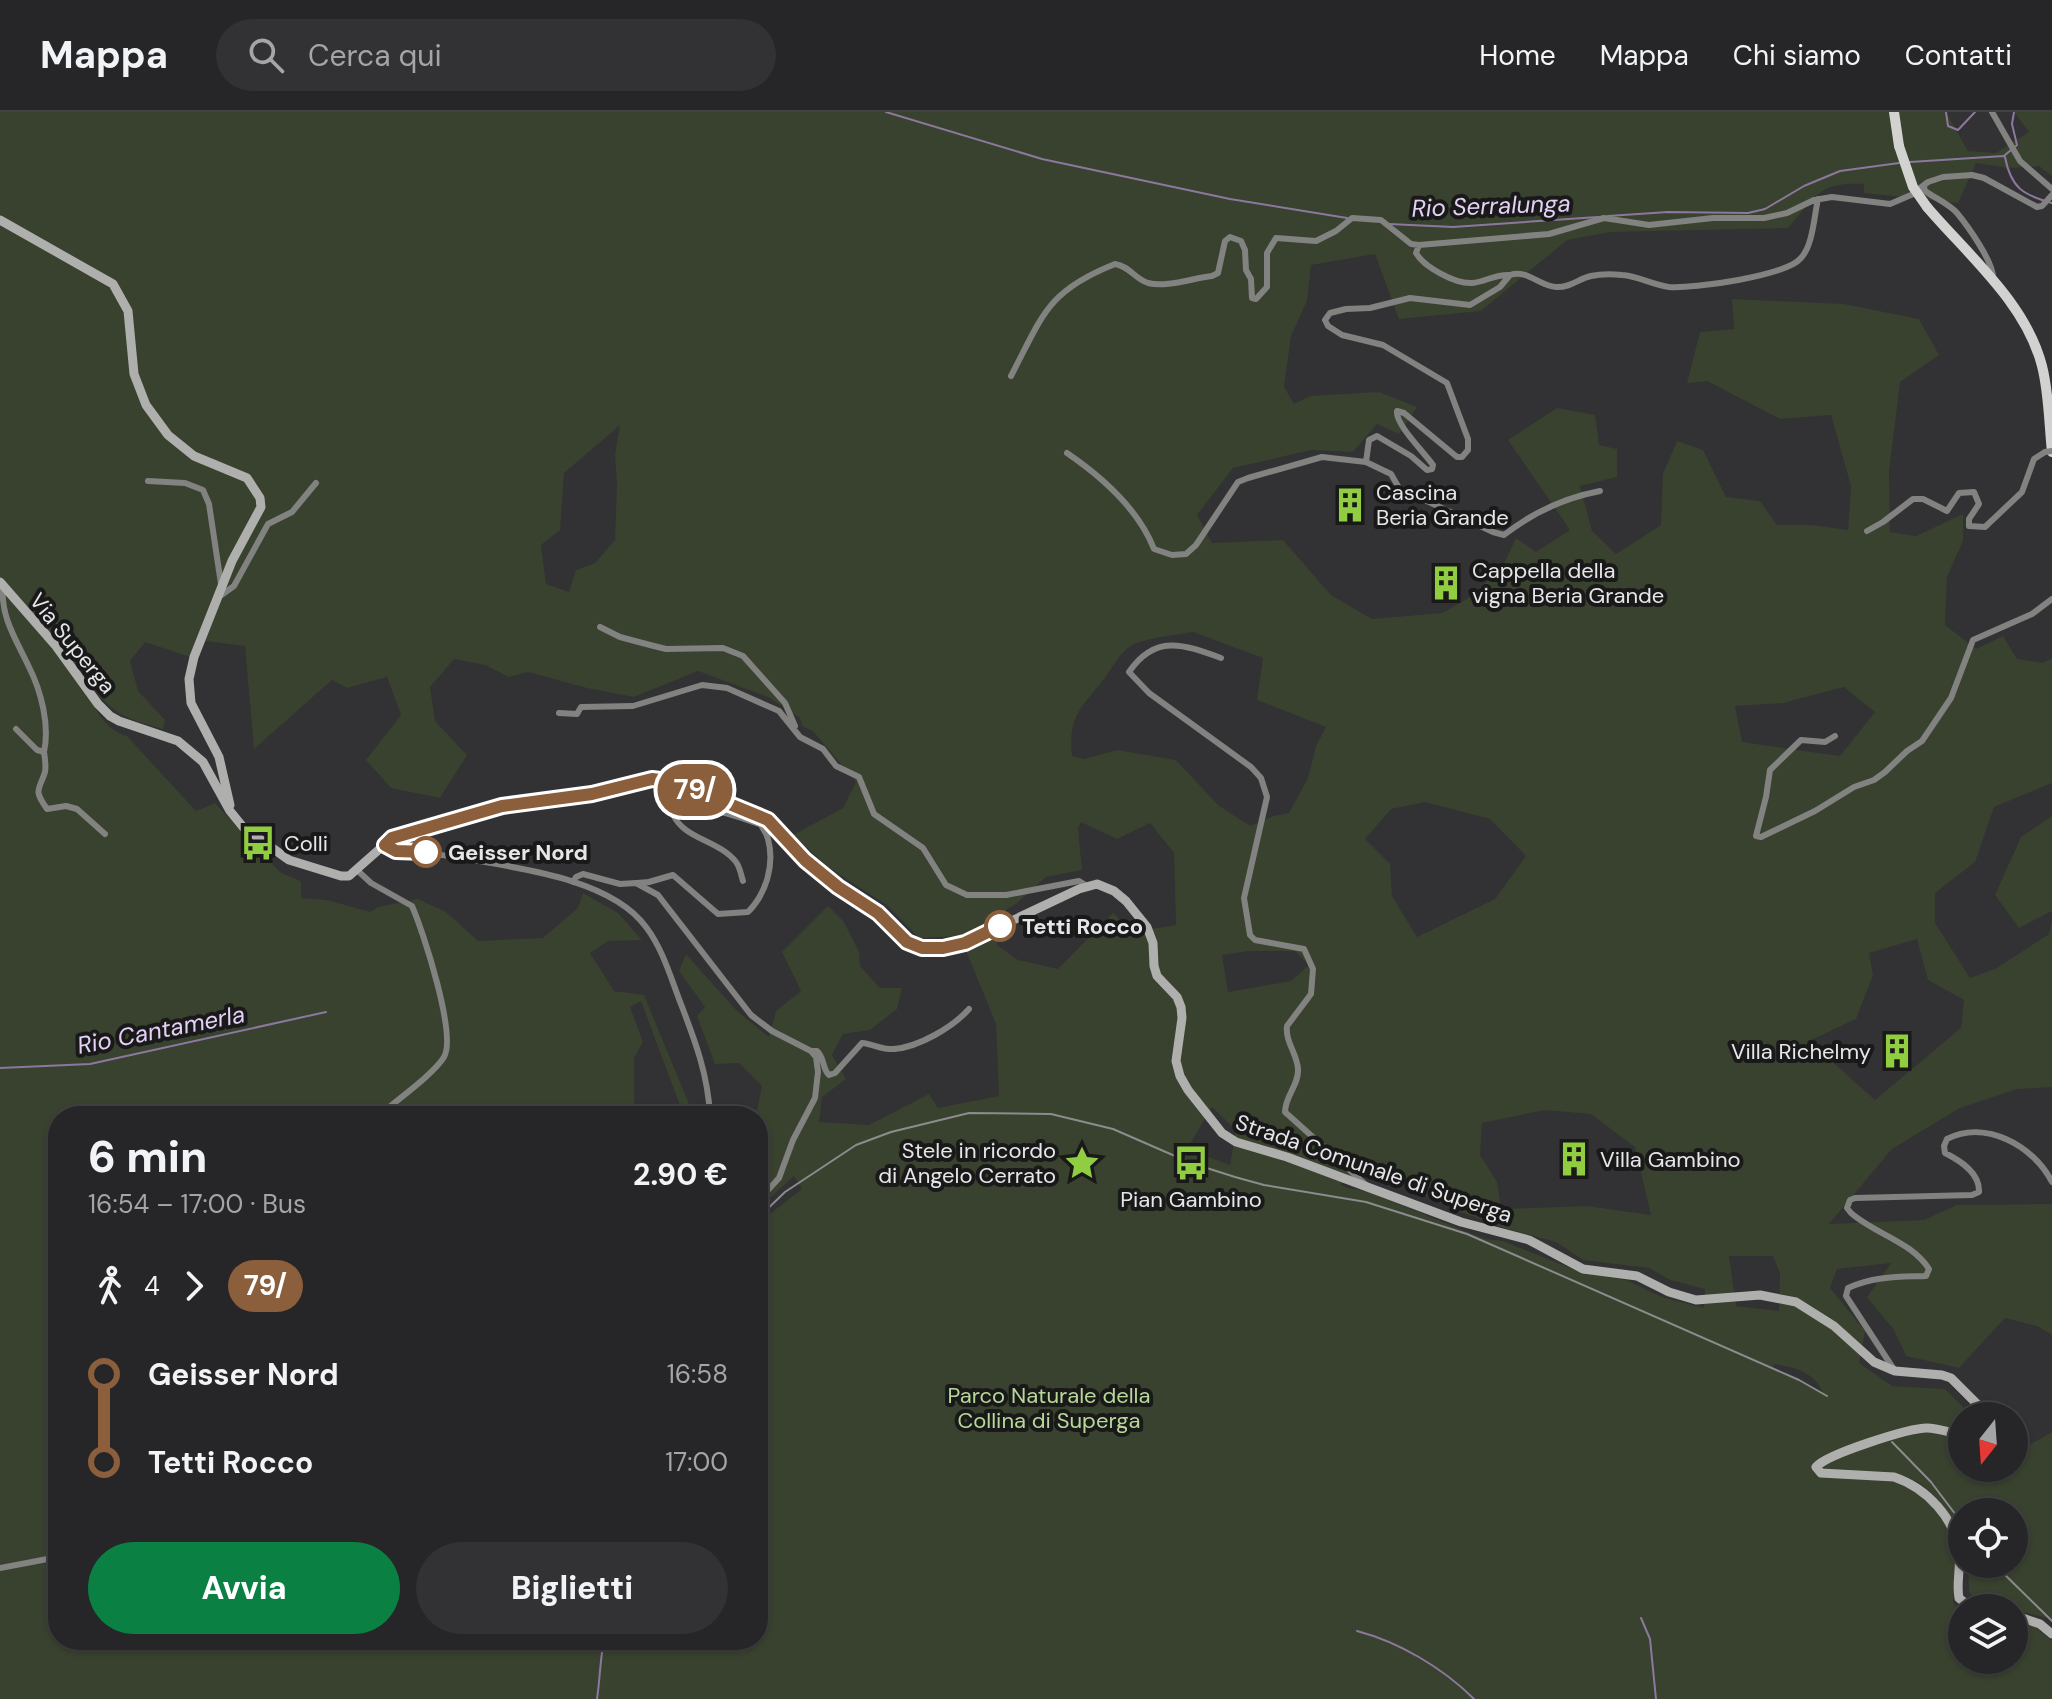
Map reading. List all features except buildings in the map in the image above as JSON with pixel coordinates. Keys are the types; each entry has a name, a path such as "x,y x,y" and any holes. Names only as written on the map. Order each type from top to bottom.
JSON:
{"main road":[{"path":"1894,112 1899,146 1913,187 2019,315 2037,350 2045,383 2050,452"}],"street":[{"path":"1992,112 2030,172 2052,189"},
{"path":"1011,376 1052,302 1086,277 1115,264 1127,268 1142,280 1156,284 1212,276 1218,273 1221,265 1226,238 1241,241 1245,250 1246,270 1251,279 1252,298 1256,299 1267,287 1267,253 1276,238 1316,241 1352,218 1374,217 1411,244 1419,245 1549,234 1604,218 1649,225 1713,218 1764,218 1832,197 1890,204 1943,177 1972,175 1984,178 2037,207 2051,196"},
{"path":"1924,187 1925,191 1955,211 1990,264 1993,283"},
{"path":"1419,245 1416,253 1421,261 1461,283 1477,283 1497,274 1516,273 1556,287 1570,286 1593,275 1617,274 1664,286 1689,288 1770,272 1800,260 1806,249 1818,199"},
{"path":"0,220 113,284 128,311 134,374 146,405 168,435 194,456 247,478 260,498 261,507 232,561 194,657 189,679 191,703 219,757 230,811"},
{"path":"1366,462 1369,440 1377,436 1411,456 1427,470 1432,469 1433,465 1420,446 1398,423 1397,411 1404,413 1457,457 1466,454 1468,439 1447,383 1383,345 1342,335 1328,326 1326,316 1346,309 1370,308 1410,298 1470,305 1500,287 1510,275"},
{"path":"1867,531 1913,499 1923,499 1947,511 1959,493 1972,490 1979,504 1968,523 1972,527 1985,527 2022,492 2034,459 2050,452"},
{"path":"1067,453 1131,509 1148,533 1154,549 1172,555 1186,554 1196,545 1238,482 1322,457 1366,462 1391,474 1399,488 1504,535 1541,511 1600,491"},
{"path":"148,481 185,483 203,490 209,504 220,592"},
{"path":"220,592 234,586 268,524 292,512 316,483"},
{"path":"1,584 5,622 31,670 44,719 45,772 39,780 39,796 47,809 66,806 77,809 105,834"},
{"name":"Via Superga","path":"1,584 56,646 98,704 119,721 178,741 203,762 230,811 243,827 289,860 341,876 349,876 357,870"},
{"path":"1835,736 1825,742 1801,740 1774,764 1770,770 1756,836 1761,837 1815,811 1885,772 1927,736 1953,693 1973,640 2032,614 2052,599"},
{"path":"600,627 620,637 658,647 723,648 743,656 785,703 800,737"},
{"path":"1221,658 1158,645 1142,656 1129,672 1149,693 1251,767 1261,778 1267,807 1244,898 1250,935 1255,940 1304,949 1313,969 1311,994 1287,1026 1289,1046 1299,1071 1285,1112 1371,1188"},
{"path":"559,713 577,714 581,707 633,706 702,685 727,688 779,711 800,737 823,749 836,766 859,777 874,814 923,848 946,885 967,895 1006,895 1079,881 1087,886"},
{"path":"16,729 37,750 44,752"},
{"path":"390,1106 443,1058 447,1047 429,952 412,906 371,883 357,870 392,838 502,806 592,794 652,779 676,782 777,828 792,848 838,887 878,913 907,942 922,948 943,948 965,943 1087,886"},
{"path":"743,881 737,863 714,844 682,828 673,814 679,809 708,810 759,820"},
{"path":"573,882 583,874 620,884 649,882 673,875 718,914 748,912 764,892 767,881 769,840 759,820"},
{"path":"385,845 393,850 440,854 573,882 609,895 633,911 648,929 662,956 702,1057 709,1106"},
{"path":"636,883 658,895 751,1015 816,1057 815,1098 793,1140 779,1178 768,1190"},
{"name":"Strada Comunale di Superga","path":"1087,886 1097,884 1114,891 1147,927 1153,943 1157,976 1177,997 1181,1007 1176,1061 1180,1076 1222,1133 1236,1142 1461,1222 1529,1240 1583,1269 1637,1276 1688,1299 1760,1295 1785,1298 1819,1316 1874,1362 1895,1371 1951,1378 1975,1402"},
{"path":"811,1051 821,1054 829,1075 835,1073 862,1043 893,1049 906,1047 947,1030 969,1009"},
{"path":"1895,1371 1856,1314 1846,1296 1848,1288 1894,1275 1926,1276 1929,1269 1911,1250 1851,1213 1847,1208 1850,1200 1972,1195 1979,1192 1980,1184 1968,1167 1945,1153 1947,1139 1966,1131 1990,1134 2016,1144 2040,1164 2052,1182"},
{"path":"1948,1432 1926,1428 1900,1434 1833,1455 1816,1467 1821,1473 1878,1476 1905,1481 1943,1512 1953,1530 1959,1553 1959,1594"},
{"path":"0,1568 48,1559"},
{"path":"2028,1620 2040,1624 2052,1634"}],"green space":[{"name":"Parco Naturale della Collina di Superga","path":"0,112 1946,112 1968,151 1996,153 2029,132 2014,112 2052,112 2052,176 2039,166 2009,168 1976,163 1958,203 1864,193 1864,184 1837,185 1819,193 1788,228 1610,232 1567,240 1481,311 1399,319 1375,254 1311,265 1307,301 1291,336 1284,387 1294,404 1310,396 1379,392 1417,407 1399,434 1377,424 1353,452 1311,450 1233,468 1197,515 1212,543 1283,540 1331,595 1372,619 1442,613 1467,599 1502,568 1516,538 1536,552 1570,530 1508,440 1557,408 1595,415 1599,445 1617,449 1617,477 1580,486 1592,531 1616,554 1661,525 1663,474 1677,441 1703,450 1726,497 1760,501 1777,525 1812,525 1848,530 1851,486 1831,415 1780,419 1707,381 1687,383 1700,332 1734,329 1732,299 1844,304 1919,319 1939,355 1900,382 1889,472 1890,532 1916,536 1963,514 1963,541 1947,577 1945,625 1976,649 2003,636 2017,659 2043,663 2052,658 2052,783 1994,807 1975,862 1935,893 1935,923 1970,978 1997,968 2049,934 2052,920 2052,1087 2017,1089 1960,1108 1892,1149 1829,1224 1924,1220 1957,1205 2052,1204 2052,1335 2037,1326 2005,1318 1959,1368 1906,1356 1894,1330 1867,1297 1891,1263 1837,1269 1830,1288 1865,1331 1859,1363 1892,1386 1945,1389 1958,1402 1948,1402 1948,1482 2028,1482 2028,1446 2052,1432 2052,1619 2028,1613 2028,1594 1969,1592 1968,1578 2028,1578 2028,1498 1948,1498 1948,1513 1925,1487 1905,1476 1893,1474 1935,1509 1948,1528 1948,1578 1956,1578 1954,1594 1948,1594 1948,1674 2028,1674 2028,1624 2052,1641 2052,1699 0,1699","holes":["620,425 615,454 615,540 595,563 576,570 569,592 546,584 541,545 560,530 564,473","1193,632 1263,658 1257,700 1326,727 1316,746 1308,778 1289,813 1250,826 1218,805 1176,760 1117,750 1084,759 1072,756 1072,731 1078,713 1131,646 1150,639","1844,687 1875,712 1840,756 1742,742 1735,706 1783,703","1425,802 1490,819 1526,856 1495,899 1417,937 1392,896 1390,864 1365,839 1391,809","1081,822 1117,839 1150,823 1174,853 1176,925 1132,932 1113,913 1058,969 1018,960 997,945 994,917 1016,904 1046,877 1082,870 1078,829","1917,939 1928,980 1964,1000 1961,1028 1875,1100 1809,1041 1856,1019 1873,975 1869,953","1249,951 1295,951 1309,965 1291,981 1228,992 1222,955","1212,1107 1236,1130 1230,1165 1187,1149","1545,1110 1591,1114 1635,1147 1651,1215 1587,1206 1501,1209 1497,1182 1480,1155 1482,1123","1370,1170 1458,1211 1556,1242 1583,1260 1649,1268 1670,1280 1705,1289 1704,1308 1662,1297 1626,1280 1583,1273 1503,1241 1485,1239 1366,1191 1340,1184","1729,1256 1773,1256 1780,1273 1779,1311 1736,1306","1774,1364 1803,1372 1815,1380 1823,1394 1773,1368"]},
{"path":"2052,816 2052,911 2019,928 1995,895 2021,837"}],"waterway":[{"name":"Rio Serralunga","path":"886,112 1042,159 1230,199 1347,218"},
{"path":"1946,112 1948,126 1958,130 1975,112"},
{"path":"2005,155 2017,145 2012,124 2014,112"},
{"name":"Rio Serralunga","path":"1910,162 2004,156"},
{"path":"2005,157 2011,176 2020,189 2052,203"},
{"name":"Rio Serralunga","path":"1608,216 1668,212 1748,213 1765,209 1804,186 1840,171 1899,163"},
{"name":"Rio Serralunga","path":"1389,224 1453,227 1598,217"},
{"name":"Rio Cantamerla","path":"0,1068 90,1064 326,1012"},
{"path":"1641,1618 1650,1639 1656,1699"},
{"path":"1357,1631 1389,1642 1420,1658 1449,1677 1474,1699"},
{"path":"597,1699 603,1650"}],"tram line":[{"path":"768,1208 785,1192 856,1145 891,1132 969,1113 1051,1114 1113,1129 1191,1163 1235,1177 1264,1185 1366,1202 1467,1234 1799,1380 1827,1396"},
{"path":"1892,1442 1948,1504"},
{"path":"2008,1578 2052,1621"}],"bus line":[{"name":"79/","path":"426,852 396,851 385,845 392,838 502,806 592,794 652,779 676,782 713,800 768,820 805,860 848,895 878,913 907,942 922,948 943,948 965,943 1000,926"}],"place":[{"name":"Cascina Beria Grande","path":"1350,505"},
{"name":"Cappella della vigna Beria Grande","path":"1446,583"},
{"name":"Colli","path":"258,843"},
{"name":"Geisser Nord","path":"426,852"},
{"name":"Tetti Rocco","path":"1000,926"},
{"name":"Villa Richelmy","path":"1897,1051"},
{"name":"Villa Gambino","path":"1574,1159"},
{"name":"Stele in ricordo di Angelo Cerrato","path":"1082,1163"},
{"name":"Pian Gambino","path":"1191,1163"}]}
